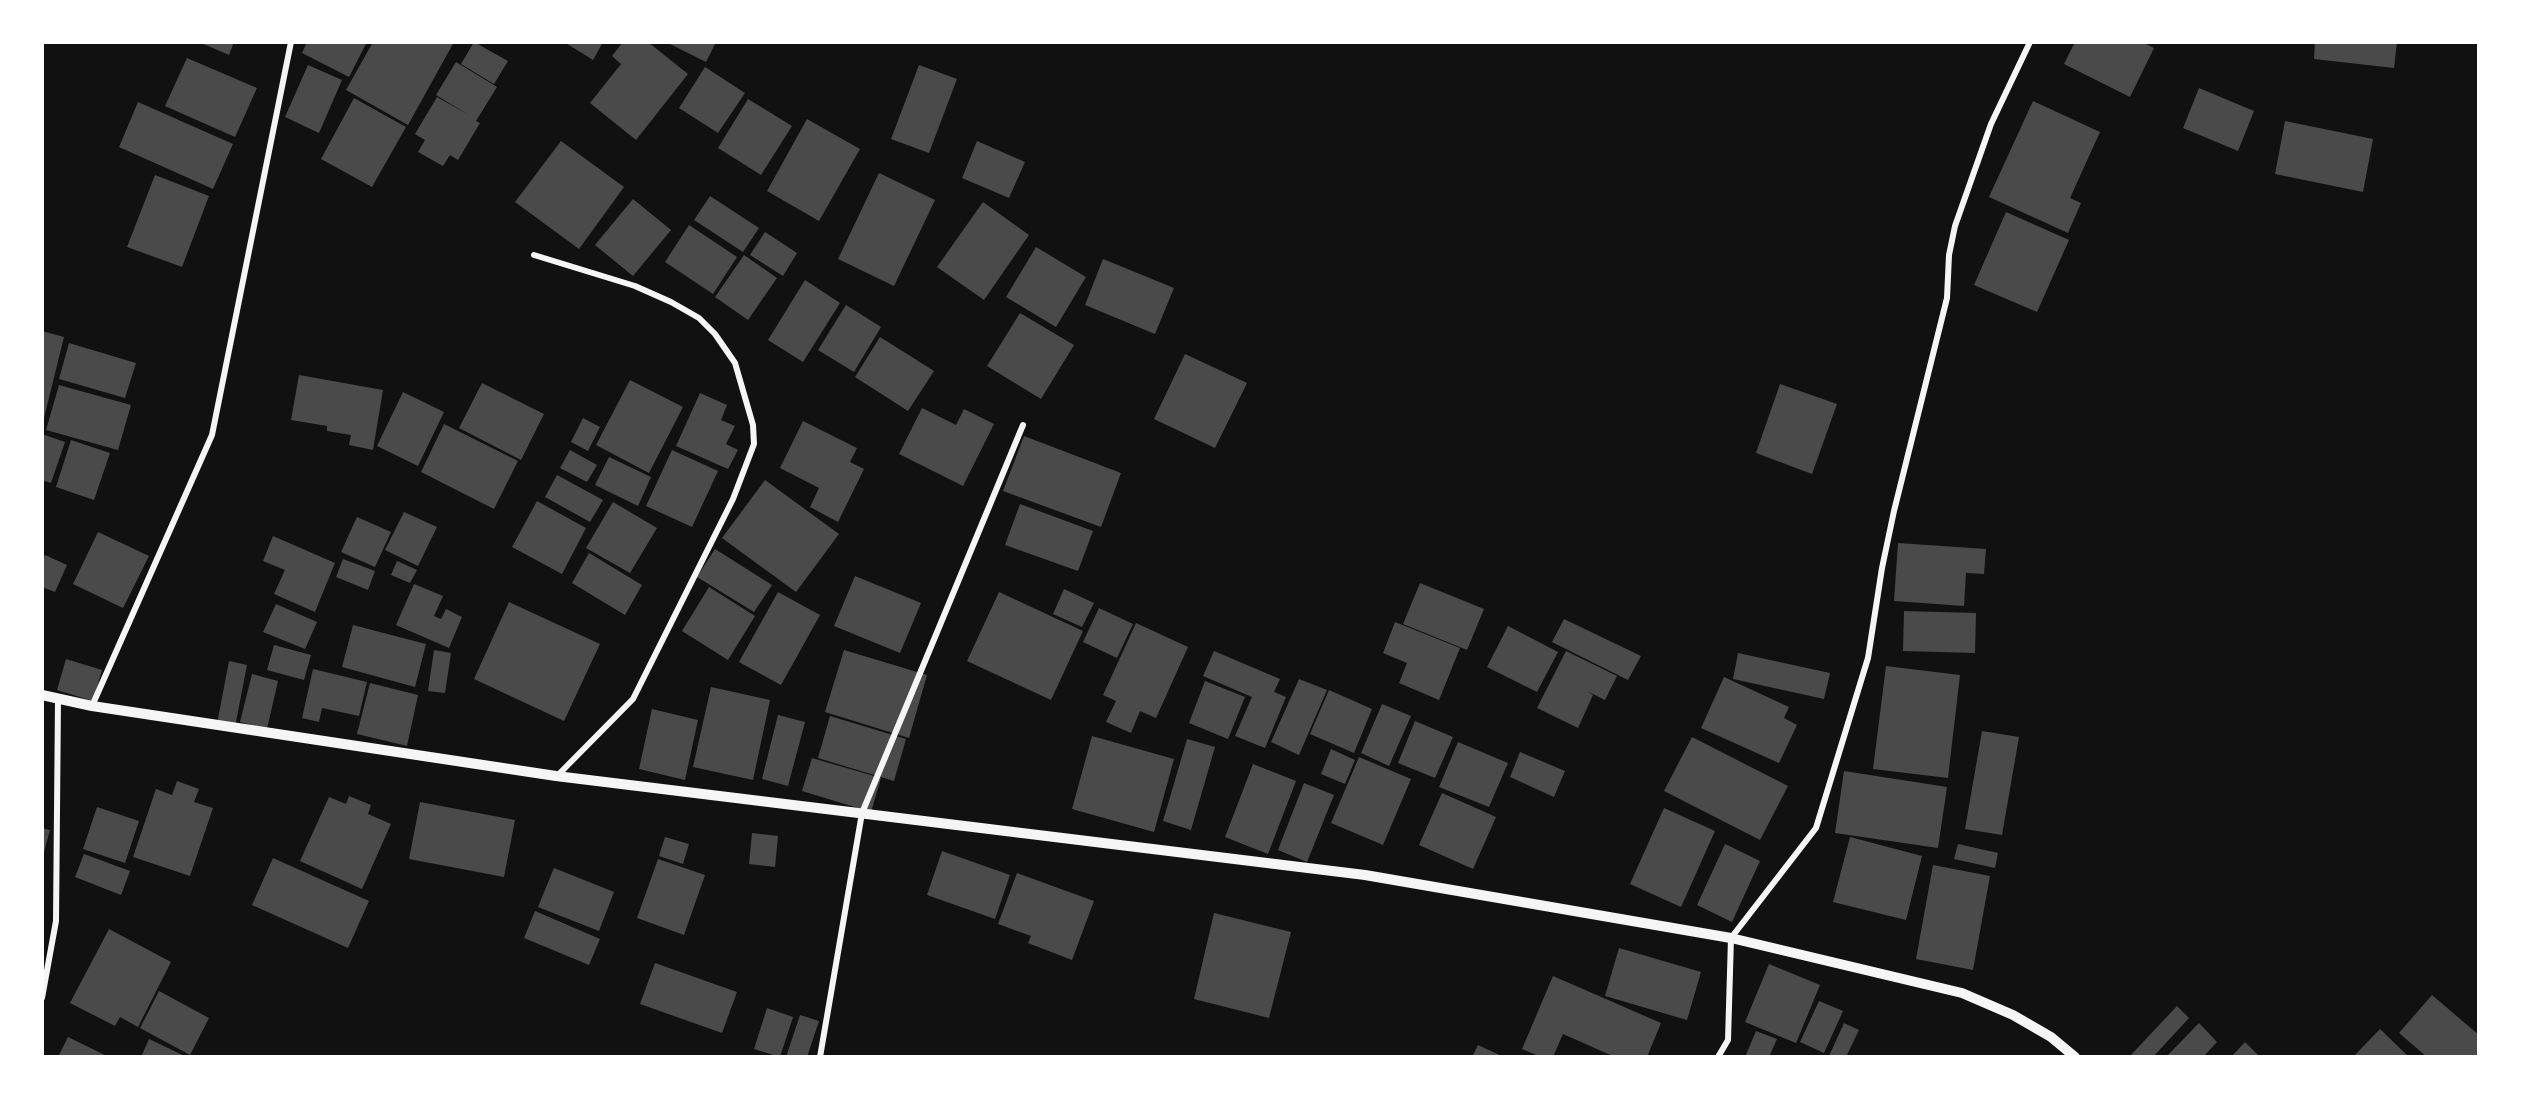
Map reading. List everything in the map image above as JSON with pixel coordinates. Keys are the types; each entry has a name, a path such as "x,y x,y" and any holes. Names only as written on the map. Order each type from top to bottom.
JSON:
{"street":[{"path":"92,706 212,435 291,42"},
{"path":"1718,1057 1728,1040 1731,938 1816,828 1868,658 1882,568 1894,512 1947,298 1949,255 1955,226 1991,124 2030,42"},
{"path":"534,255 635,286 699,318 715,334 735,363 753,425 754,444 733,499 633,699 556,776"},
{"path":"820,1057 862,813 1023,425"},
{"path":"42,695 92,706 556,776 1365,875 1731,938 1962,993 2013,1015 2051,1037 2075,1057"},
{"path":"42,998 56,921 58,700"}],"building":[{"path":"199,42 234,42 229,55"},
{"path":"307,42 367,42 349,77 302,53"},
{"path":"373,42 454,42 408,125 346,90"},
{"path":"474,42 508,61 494,84 461,64"},
{"path":"564,42 603,42 593,60"},
{"path":"623,42 648,42 688,74 636,140 590,103 621,64 612,56"},
{"path":"666,42 716,42 706,62"},
{"path":"2075,42 2142,42 2154,48 2130,97 2064,64"},
{"path":"2315,42 2397,42 2394,68 2314,59"},
{"path":"187,58 257,88 235,137 165,106"},
{"path":"456,62 497,87 476,121 480,123 458,160 450,155 443,166 418,152 425,140 415,134 437,97 469,115 436,95"},
{"path":"308,65 342,80 319,133 285,117"},
{"path":"919,65 957,79 929,153 891,139"},
{"path":"705,67 745,93 718,133 679,108"},
{"path":"2199,88 2254,111 2238,151 2183,128"},
{"path":"354,98 406,127 372,187 321,159"},
{"path":"748,99 792,126 761,175 718,148"},
{"path":"2033,101 2100,132 2070,198 2081,203 2068,233 1989,197"},
{"path":"138,102 233,144 213,189 119,147"},
{"path":"807,119 860,149 819,221 767,191"},
{"path":"2285,121 2373,139 2363,192 2275,174"},
{"path":"561,141 624,187 579,249 515,202"},
{"path":"977,141 1025,162 1009,198 962,178"},
{"path":"879,173 935,200 894,286 838,259"},
{"path":"155,175 209,196 182,267 127,247"},
{"path":"710,196 759,228 743,252 694,220"},
{"path":"633,199 671,230 633,276 595,245"},
{"path":"983,202 1029,235 984,300 937,267"},
{"path":"2006,212 2069,240 2037,312 1974,285"},
{"path":"689,225 737,257 713,294 665,262"},
{"path":"765,232 797,253 783,276 750,255"},
{"path":"1036,247 1086,277 1056,327 1006,297"},
{"path":"744,255 777,278 748,320 715,297"},
{"path":"1103,259 1174,288 1155,334 1085,305"},
{"path":"805,280 840,303 803,362 768,340"},
{"path":"846,305 881,327 854,372 818,350"},
{"path":"1020,313 1074,345 1041,399 987,366"},
{"path":"42,331 64,337 43,422 42,422"},
{"path":"880,337 934,371 908,411 855,377"},
{"path":"69,343 136,363 125,398 59,379"},
{"path":"1185,354 1247,383 1215,448 1154,419"},
{"path":"299,375 383,390 373,450 349,445 351,435 327,431 327,426 291,420"},
{"path":"630,380 683,407 649,473 596,445"},
{"path":"482,383 544,414 521,460 459,428"},
{"path":"1780,384 1837,404 1812,474 1756,453"},
{"path":"59,385 131,405 118,450 46,430"},
{"path":"403,392 444,412 418,466 377,446"},
{"path":"700,393 727,405 721,420 735,426 726,444 738,450 728,469 676,446"},
{"path":"922,408 956,425 964,409 994,424 963,486 899,454"},
{"path":"583,418 600,427 588,451 571,442"},
{"path":"803,421 857,448 850,462 864,469 838,522 810,507 819,488 780,468"},
{"path":"444,424 518,461 494,509 421,472"},
{"path":"42,434 65,442 51,483 42,480"},
{"path":"1024,436 1121,473 1101,527 1003,491"},
{"path":"71,440 110,453 94,500 56,487"},
{"path":"570,450 597,465 587,482 560,468"},
{"path":"672,450 718,471 692,527 646,506"},
{"path":"609,457 651,477 638,506 595,485"},
{"path":"557,475 603,500 590,522 545,497"},
{"path":"765,480 839,534 796,592 722,538"},
{"path":"537,501 586,528 562,574 512,547"},
{"path":"613,502 657,528 630,573 586,548"},
{"path":"1020,504 1093,531 1078,571 1005,545"},
{"path":"404,512 437,527 418,566 385,550"},
{"path":"357,517 391,532 375,567 341,552"},
{"path":"98,532 149,556 123,608 73,584"},
{"path":"273,536 335,563 315,612 274,594 285,570 263,561"},
{"path":"1898,543 1986,549 1984,574 1966,573 1964,606 1894,601"},
{"path":"715,549 772,585 754,612 697,577"},
{"path":"589,553 642,585 625,615 572,583"},
{"path":"45,555 67,565 55,592 42,587 42,563"},
{"path":"343,559 375,571 368,590 336,577"},
{"path":"397,561 417,570 410,583 391,575"},
{"path":"855,576 921,603 900,653 834,626"},
{"path":"1420,583 1484,609 1467,650 1403,624"},
{"path":"414,584 443,596 434,616 441,619 446,609 462,617 449,648 396,625"},
{"path":"709,587 755,616 728,660 682,631"},
{"path":"1064,589 1094,603 1082,627 1053,614"},
{"path":"778,592 820,615 781,685 739,662"},
{"path":"999,592 1083,631 1051,700 967,661"},
{"path":"509,602 600,644 564,721 474,679"},
{"path":"276,604 317,622 305,649 263,632"},
{"path":"1099,608 1133,624 1117,658 1083,642"},
{"path":"1904,611 1976,613 1975,653 1903,651"},
{"path":"1564,619 1641,656 1628,680 1552,642"},
{"path":"1395,622 1460,648 1439,700 1399,683 1407,663 1383,653"},
{"path":"1136,623 1188,647 1156,718 1140,711 1131,733 1106,722 1116,701 1103,695"},
{"path":"353,625 426,644 415,687 342,667"},
{"path":"1508,626 1558,652 1537,692 1487,667"},
{"path":"274,645 311,655 304,680 267,670"},
{"path":"434,650 451,653 445,693 428,691"},
{"path":"844,650 927,675 909,738 825,712"},
{"path":"1214,651 1280,679 1274,692 1286,697 1265,748 1235,736 1252,697 1203,676"},
{"path":"1566,651 1617,676 1605,700 1587,691 1593,695 1578,728 1537,708"},
{"path":"1738,653 1830,673 1824,699 1733,679"},
{"path":"66,659 102,670 93,701 57,690"},
{"path":"229,661 247,665 235,727 217,724"},
{"path":"1886,666 1960,675 1948,778 1873,769"},
{"path":"313,669 367,682 359,716 322,708 319,722 302,718"},
{"path":"252,674 278,681 267,729 240,722"},
{"path":"1724,677 1789,707 1784,718 1797,725 1779,763 1701,728"},
{"path":"1299,679 1327,690 1299,755 1271,742"},
{"path":"1205,681 1245,697 1228,739 1189,723"},
{"path":"370,683 418,695 407,746 357,734"},
{"path":"711,687 770,700 753,780 693,767"},
{"path":"1329,690 1372,709 1354,753 1310,734"},
{"path":"1382,704 1411,716 1389,766 1361,753"},
{"path":"652,709 698,720 685,780 639,769"},
{"path":"778,715 805,722 788,786 762,779"},
{"path":"830,716 906,739 894,781 818,758"},
{"path":"1415,721 1453,737 1435,778 1398,763"},
{"path":"1982,731 2019,737 2002,835 1965,829"},
{"path":"1092,736 1174,759 1154,832 1072,809"},
{"path":"1692,737 1788,786 1760,840 1664,791"},
{"path":"1187,739 1215,747 1191,830 1163,821"},
{"path":"1458,742 1508,763 1489,807 1439,787"},
{"path":"1331,749 1355,760 1345,784 1321,774"},
{"path":"1520,752 1565,771 1554,797 1510,777"},
{"path":"1359,757 1411,779 1383,845 1331,823"},
{"path":"812,758 881,778 871,812 802,791"},
{"path":"1253,764 1296,781 1268,854 1225,837"},
{"path":"1844,771 1947,787 1938,848 1835,833"},
{"path":"177,781 199,789 194,802 213,808 190,876 133,857 156,789 172,795"},
{"path":"1304,783 1334,795 1307,862 1278,850"},
{"path":"1442,793 1496,817 1473,869 1419,845"},
{"path":"349,796 371,805 368,814 391,824 362,889 300,861 329,797 346,804"},
{"path":"420,802 515,820 504,877 409,859"},
{"path":"97,807 139,821 125,863 83,849"},
{"path":"1664,808 1715,831 1681,907 1630,884"},
{"path":"42,828 50,830 43,856 42,856"},
{"path":"752,833 778,836 775,867 749,864"},
{"path":"665,837 689,844 683,864 659,856"},
{"path":"1850,837 1922,856 1906,920 1833,902"},
{"path":"1725,844 1760,861 1732,922 1697,905"},
{"path":"1958,844 1998,853 1995,868 1954,859"},
{"path":"942,851 1010,875 995,919 927,895"},
{"path":"84,854 130,871 121,895 75,877"},
{"path":"273,858 369,901 348,948 252,905"},
{"path":"658,859 705,875 684,935 637,918"},
{"path":"1933,865 1990,876 1973,970 1916,959"},
{"path":"554,868 614,892 599,931 538,907"},
{"path":"1017,873 1094,901 1072,960 1028,943 1031,936 998,924"},
{"path":"535,911 600,939 589,965 524,938"},
{"path":"1214,913 1291,932 1269,1018 1194,999"},
{"path":"109,929 171,962 138,1027 120,1017 115,1026 70,1003"},
{"path":"1619,948 1701,972 1687,1020 1605,996"},
{"path":"655,963 737,992 722,1033 640,1004"},
{"path":"1769,964 1820,985 1796,1043 1745,1022"},
{"path":"1553,976 1661,1023 1647,1057 1615,1057 1563,1034 1553,1057 1541,1057 1522,1049"},
{"path":"159,991 209,1018 190,1055 140,1028"},
{"path":"2432,995 2479,1035 2479,1057 2427,1057 2399,1033"},
{"path":"1819,1001 1843,1011 1824,1053 1800,1042"},
{"path":"2177,1006 2189,1018 2153,1057 2129,1057"},
{"path":"767,1008 793,1017 780,1057 754,1049"},
{"path":"800,1015 819,1021 807,1057 786,1057"},
{"path":"1844,1023 1859,1030 1846,1057 1831,1057 1829,1056"},
{"path":"2199,1023 2217,1042 2203,1057 2166,1057"},
{"path":"2380,1029 2409,1057 2353,1057"},
{"path":"1756,1031 1777,1039 1769,1057 1745,1057"},
{"path":"68,1037 109,1057 58,1057"},
{"path":"149,1039 187,1057 141,1057"},
{"path":"2245,1042 2260,1057 2231,1057"},
{"path":"1478,1045 1504,1057 1472,1057"}]}
